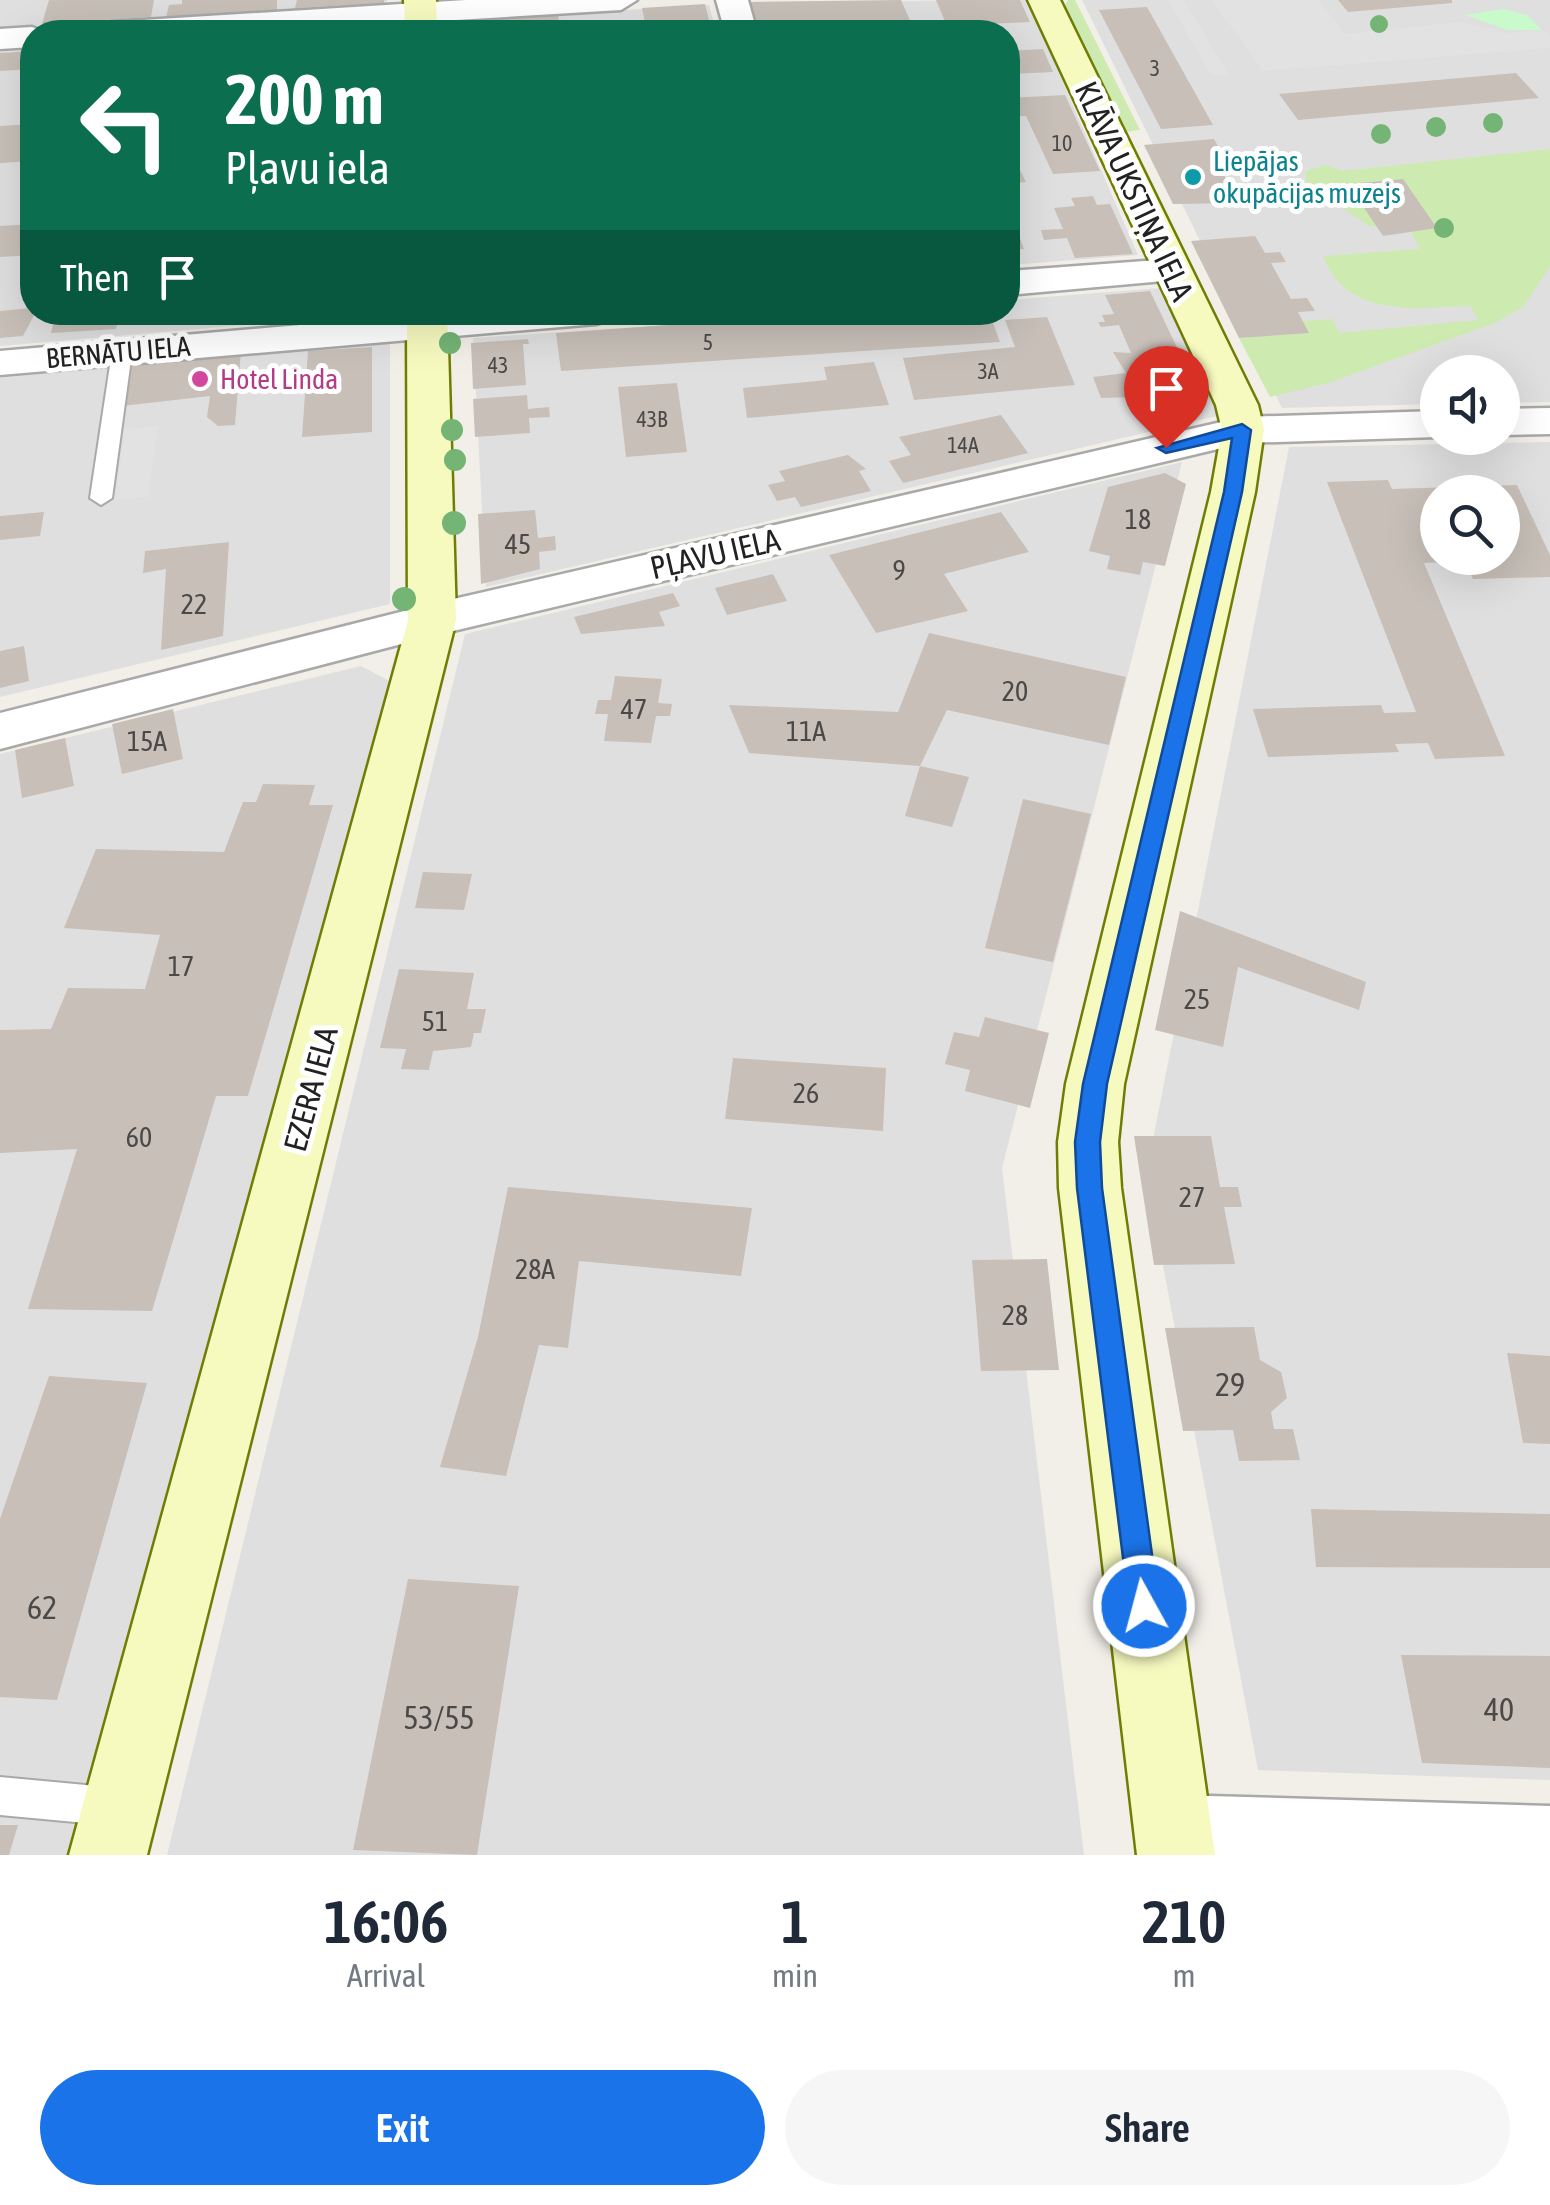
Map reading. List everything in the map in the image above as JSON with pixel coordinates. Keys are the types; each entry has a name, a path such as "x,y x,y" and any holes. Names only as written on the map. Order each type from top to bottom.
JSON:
{"street":[{"path":"329,20 621,0"},
{"name":"KLĀVA UKSTIŅA IELA","path":"1044,0 1237,404 1242,430 1233,492 1095,1084 1088,1142 1090,1188 1175,1844"},
{"path":"1020,282 1172,271"},
{"name":"BERNĀTU IELA","path":"0,363 364,325"},
{"name":"EZERA IELA","path":"114,1831 432,620 427,325"},
{"path":"1520,422 1550,421"},
{"name":"PĻAVU IELA","path":"0,731 432,620 1242,430 1420,425"},
{"path":"1175,1844 1550,1845"}],"lane":[{"path":"101,498 122,352"},
{"path":"0,1796 114,1831"}],"shaded area":[{"path":"0,0 387,0 387,5 135,20 20,20 20,27 0,28"},
{"path":"1027,0 1138,255 1020,264 1020,20 756,20 751,2"},
{"path":"1082,0 1550,0 1550,402 1520,403 1520,355 1420,355 1420,404 1282,408"},
{"path":"1168,0 1184,0 1228,74 1211,75"},
{"path":"1212,0 1318,0 1345,34 1459,22 1508,33 1542,30 1550,36 1550,48 1263,71"},
{"path":"709,5 713,20 456,20"},
{"path":"20,51 20,325 243,325 0,346 0,52"},
{"path":"1161,288 1221,415 486,587 473,338 670,325 1020,325 1020,299"},
{"path":"390,342 390,604 0,697 0,378"},
{"path":"158,426 148,497 115,500 125,429"},
{"path":"1550,442 1550,1780 1258,1770 1146,1175 1289,447 1420,444 1420,455 1520,455 1520,443"},
{"path":"1182,462 1002,1168 1084,1855 167,1855 465,634"},
{"path":"361,666 393,683 66,1855 0,1855 0,754"}],"green space":[{"path":"1068,0 1075,0 1140,130 1124,132 1064,7"},
{"path":"1503,9 1527,15 1542,30 1508,30 1465,15"},
{"path":"1550,149 1550,267 1523,307 1495,323 1328,383 1270,397 1239,338 1308,333 1302,321 1332,319 1339,333 1478,320 1470,306 1406,308 1366,300 1348,291 1323,256 1420,249 1411,232 1436,227 1403,179 1349,184 1377,226 1369,226 1307,184 1305,171 1326,165 1342,171"}],"building":[{"path":"49,0 154,0 151,17 43,20"},
{"path":"182,0 277,0 277,10 166,17 169,5 182,4"},
{"path":"297,0 384,0 384,3 295,8"},
{"path":"901,0 910,20 744,20 739,2"},
{"path":"936,0 1020,0 1030,22 1020,20 944,20"},
{"path":"1338,0 1452,0 1452,3 1348,12"},
{"path":"705,4 709,20 644,20 642,8"},
{"path":"1147,7 1213,125 1161,129 1099,10"},
{"path":"558,13 559,20 461,20"},
{"path":"1043,49 1053,72 1020,73 1020,50"},
{"path":"20,52 20,70 0,71 0,53"},
{"path":"1516,73 1539,98 1298,120 1279,94"},
{"path":"1065,95 1100,171 1053,174 1026,116 1020,116 1020,97"},
{"path":"20,125 20,162 0,163 0,126"},
{"name":"Liepājas okupācijas muzejs","path":"1214,139 1220,150 1212,151 1238,203 1173,204 1144,145"},
{"path":"1403,179 1437,228 1383,236 1348,184"},
{"path":"1093,196 1097,205 1110,204 1133,254 1075,258 1067,238 1044,240 1041,230 1063,229 1054,208 1075,206 1071,198"},
{"path":"20,225 20,256 0,257 0,226"},
{"path":"1255,236 1265,253 1280,252 1286,262 1271,263 1291,299 1307,298 1315,311 1298,312 1309,333 1239,338 1191,241"},
{"path":"1150,291 1205,406 1199,414 1148,425 1136,397 1101,398 1093,377 1126,373 1113,352 1131,353 1119,325 1101,327 1098,322 1105,322 1102,315 1114,314 1105,295"},
{"path":"20,309 20,325 29,325 23,336 0,338 0,311"},
{"path":"1047,317 1075,385 914,400 903,358 1015,347 1007,325 1020,325 1020,319"},
{"path":"53,325 117,325 116,329 51,333"},
{"path":"669,325 994,325 1000,342 561,371 556,333"},
{"path":"528,339 529,344 523,344 526,385 473,389 471,343"},
{"path":"372,347 372,432 302,437 308,351"},
{"path":"241,351 235,425 218,426 207,417 210,396 122,406 129,361"},
{"path":"874,362 889,405 747,418 743,388 827,380 824,367"},
{"path":"677,383 687,452 626,457 618,387"},
{"path":"527,395 528,409 549,407 550,417 529,418 530,433 475,437 473,399"},
{"path":"1001,415 1028,453 903,483 889,461 911,455 899,437"},
{"path":"848,455 866,469 859,471 871,491 801,507 795,497 777,501 768,485 785,481 779,471"},
{"path":"1165,473 1186,484 1165,566 1143,562 1140,575 1107,569 1110,556 1089,551 1108,487"},
{"path":"1388,480 1392,489 1420,488 1420,575 1429,575 1505,756 1435,759 1428,743 1395,744 1399,752 1268,757 1253,709 1381,705 1384,713 1416,712 1327,482"},
{"path":"1520,491 1550,555 1550,577 1473,579 1471,575 1520,575"},
{"path":"535,510 538,538 555,536 556,550 539,552 540,569 481,584 478,514"},
{"path":"44,512 40,536 0,540 0,516"},
{"path":"1001,512 1029,552 944,574 968,611 876,633 829,555"},
{"path":"229,542 223,636 161,650 166,569 143,573 145,551"},
{"path":"773,574 787,601 727,615 715,588"},
{"path":"673,593 680,606 659,612 665,626 581,634 574,617"},
{"path":"929,633 1126,677 1109,745 947,710 920,766 749,753 729,705 898,712"},
{"path":"24,646 29,681 0,688 0,651"},
{"path":"615,676 662,679 658,703 672,704 670,716 656,716 651,743 604,741 608,714 595,714 598,700 611,700"},
{"path":"173,709 183,759 122,774 112,724"},
{"path":"65,738 74,786 22,798 15,750"},
{"path":"920,766 969,777 952,827 905,816"},
{"path":"263,784 315,785 309,805 333,805 248,1096 216,1096 152,1311 28,1309 77,1149 0,1153 0,1030 51,1029 68,988 145,989 160,935 64,928 96,849 224,852 243,802 256,802"},
{"path":"1023,799 1091,814 1053,962 985,948"},
{"path":"423,872 472,874 464,910 415,908"},
{"path":"1180,911 1366,982 1359,1010 1238,967 1223,1047 1155,1030"},
{"path":"399,969 474,973 467,1009 486,1009 481,1033 474,1033 471,1047 433,1051 429,1070 401,1069 406,1049 380,1048"},
{"path":"985,1017 1049,1033 1030,1108 965,1091 970,1070 945,1064 954,1032 979,1037"},
{"path":"733,1058 886,1068 883,1131 725,1119"},
{"path":"1134,1136 1211,1136 1220,1187 1238,1187 1242,1207 1224,1207 1235,1264 1154,1265"},
{"path":"508,1187 752,1208 741,1276 579,1261 568,1348 539,1345 506,1476 440,1467 478,1337"},
{"path":"1047,1259 1059,1370 981,1371 972,1260"},
{"path":"1254,1327 1260,1360 1281,1372 1287,1398 1271,1412 1274,1429 1293,1429 1300,1460 1239,1461 1233,1430 1183,1431 1165,1328"},
{"path":"1507,1353 1550,1356 1550,1444 1523,1443"},
{"path":"49,1376 147,1383 57,1700 0,1697 0,1519"},
{"path":"1311,1509 1550,1514 1550,1568 1316,1567"},
{"path":"408,1579 519,1586 477,1855 353,1850"},
{"path":"1401,1655 1550,1656 1550,1768 1422,1763"},
{"path":"0,1825 18,1825 9,1855 0,1855"}],"place":[{"name":"Liepājas okupācijas muzejs","path":"1193,177"},
{"name":"Hotel Linda","path":"200,379"}],"route":[{"path":"1144,1606 1090,1188 1088,1142 1095,1084 1233,492 1242,430 1166,448"}]}
